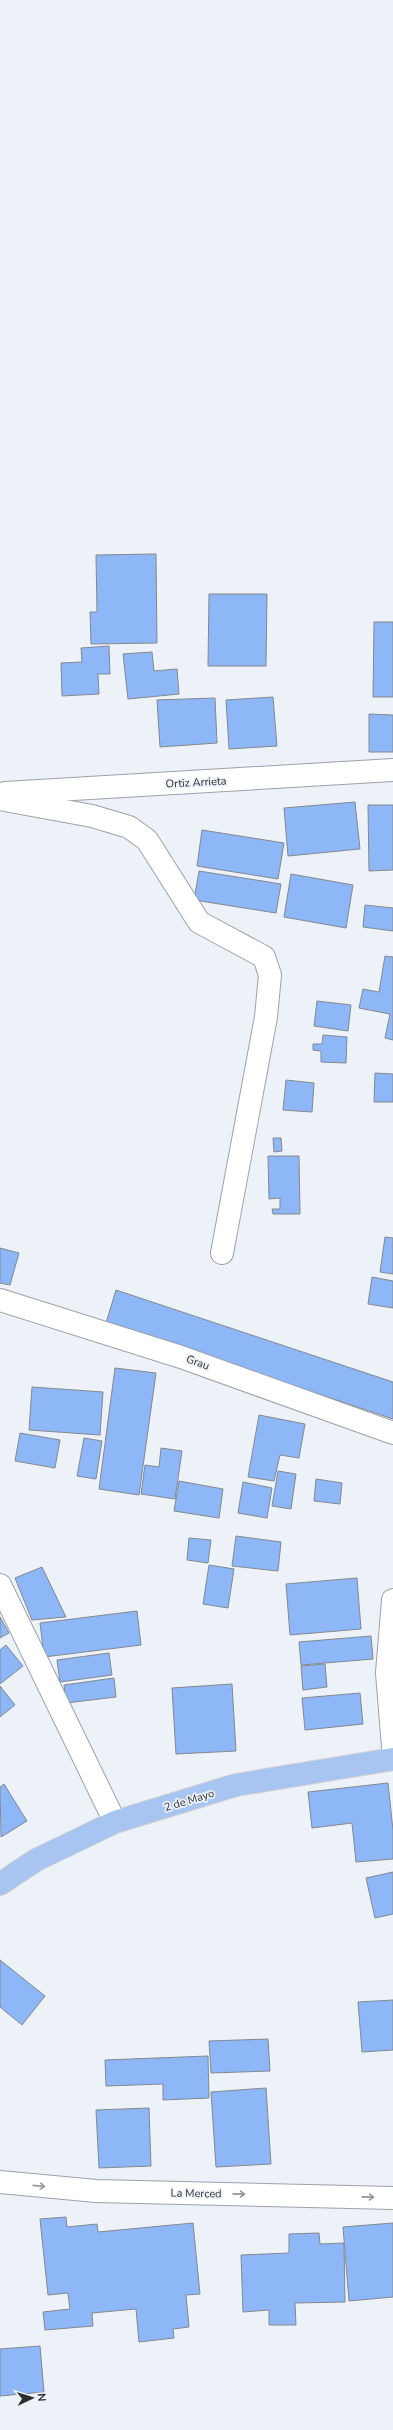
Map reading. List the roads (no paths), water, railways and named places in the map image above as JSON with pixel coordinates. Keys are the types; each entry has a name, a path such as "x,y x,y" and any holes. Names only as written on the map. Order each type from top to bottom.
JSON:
{"main road":[{"name":"2 de Mayo","path":"0,1884 36,1860 115,1822 236,1785 393,1759"}],"street":[{"name":"Ortiz Arrieta","path":"0,793 393,770"},
{"path":"0,799 92,816 129,827 147,840 199,922 264,957 270,975 266,1017 222,1253"},
{"name":"Grau","path":"0,1300 181,1356 393,1433"},
{"path":"0,1585 115,1822"},
{"path":"393,1600 387,1672 393,1747"},
{"name":"La Merced","path":"0,2182 96,2191 393,2198"}]}
